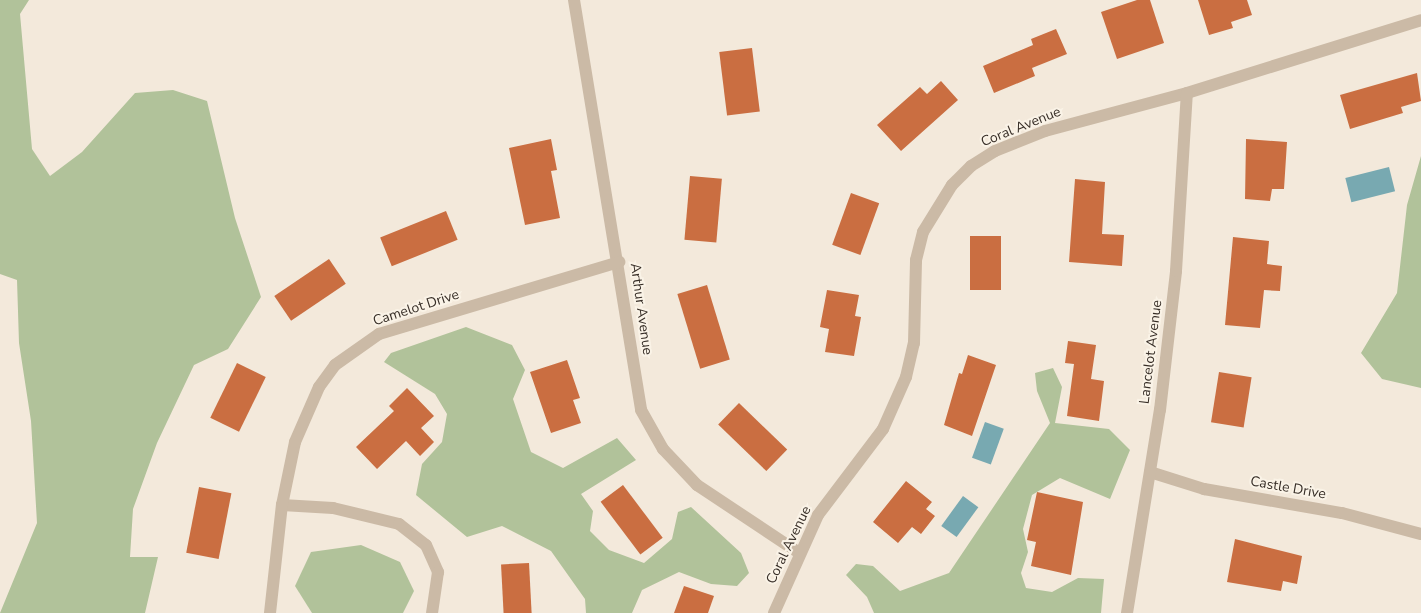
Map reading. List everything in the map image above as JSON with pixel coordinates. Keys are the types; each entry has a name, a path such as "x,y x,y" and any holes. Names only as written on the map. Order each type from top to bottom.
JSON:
{"street":[{"name":"Arthur Avenue","path":"574,0 619,262 641,410 663,449 697,485 798,552"},
{"name":"Coral Avenue","path":"774,613 798,552 818,515 883,429 906,377 914,343 916,260 923,232 952,185 995,151 1045,131 1187,93 1421,20"},
{"name":"Lancelot Avenue","path":"1127,613 1150,472 1176,272 1187,93"},
{"name":"Camelot Drive","path":"270,613 282,505 295,442 306,413 319,387 356,347 379,334 429,317 619,262"},
{"name":"Castle Drive","path":"1150,472 1204,489 1342,513 1421,534"},
{"path":"282,505 333,508 399,524 426,545 438,572 432,613"}],"green space":[{"path":"0,0 29,0 20,14 32,149 50,176 82,152 135,93 173,90 207,101 235,218 261,297 228,349 194,365 157,443 133,509 130,557 158,557 145,613 0,613 37,523 31,421 19,343 17,280 0,274"},
{"path":"1421,156 1421,388 1382,379 1361,353 1397,293 1407,205"},
{"path":"466,327 512,345 525,370 513,399 531,452 563,468 617,438 636,460 581,494 593,511 590,531 609,550 644,563 672,539 678,512 691,507 741,553 749,573 737,586 711,584 679,572 642,590 632,613 586,613 585,599 551,551 502,526 467,537 416,495 422,464 442,442 447,414 435,394 384,362 391,353"},
{"path":"1053,368 1062,387 1055,423 1109,429 1130,450 1110,499 1060,478 1032,495 1023,529 1028,552 1021,573 1026,588 1052,592 1078,578 1104,579 1101,613 874,613 867,597 846,575 856,564 873,566 900,591 949,573 1050,423 1037,391 1035,373"},
{"path":"361,545 400,562 414,591 403,613 312,613 295,586 311,552"}],"water":[{"path":"1389,167 1395,191 1351,202 1345,178"},
{"path":"985,422 1004,429 991,465 972,458"},
{"path":"963,496 978,507 957,537 941,526"}],"building":[{"path":"1137,0 1150,0 1164,43 1117,59 1101,12"},
{"path":"1198,0 1247,0 1252,15 1231,22 1233,28 1209,35"},
{"path":"1056,29 1067,54 1032,68 1035,76 994,93 983,66 1033,45 1031,39"},
{"path":"752,48 760,112 727,116 719,52"},
{"path":"1417,73 1421,101 1401,107 1403,113 1350,129 1340,95"},
{"path":"941,81 958,100 901,151 877,125 920,87 927,94"},
{"path":"551,139 557,170 551,171 560,218 525,225 509,148"},
{"path":"1246,139 1287,142 1284,189 1272,189 1270,201 1245,199"},
{"path":"690,176 722,179 716,243 684,240"},
{"path":"1075,179 1105,182 1102,234 1124,235 1122,266 1069,262"},
{"path":"851,193 879,203 860,255 832,245"},
{"path":"446,211 458,240 392,266 380,238"},
{"path":"970,236 1001,236 1001,290 970,290"},
{"path":"1233,237 1269,241 1267,264 1282,266 1280,291 1264,290 1260,328 1225,325"},
{"path":"329,259 346,284 291,321 274,296"},
{"path":"707,285 730,360 700,369 677,294"},
{"path":"827,290 859,295 855,316 861,317 854,356 825,352 829,329 820,327"},
{"path":"1068,341 1096,345 1091,379 1104,381 1099,421 1067,416 1074,364 1065,363"},
{"path":"968,355 996,365 972,436 944,425 959,373 962,374"},
{"path":"567,360 580,398 573,400 581,423 551,433 530,372"},
{"path":"237,363 266,377 239,432 210,418"},
{"path":"1219,372 1252,377 1244,428 1211,422"},
{"path":"407,388 434,416 421,428 434,442 420,456 406,441 377,469 356,447 394,411 389,406"},
{"path":"739,403 787,450 766,471 718,425"},
{"path":"906,481 932,502 926,509 935,516 921,534 912,527 898,543 873,522"},
{"path":"623,485 663,538 640,555 601,502"},
{"path":"199,487 231,493 219,559 186,553"},
{"path":"1037,492 1083,502 1071,575 1031,566 1036,542 1027,540"},
{"path":"1235,539 1302,556 1297,584 1283,581 1281,591 1227,582"},
{"path":"529,563 532,613 504,613 501,564"},
{"path":"684,586 714,596 708,613 674,613"}]}
